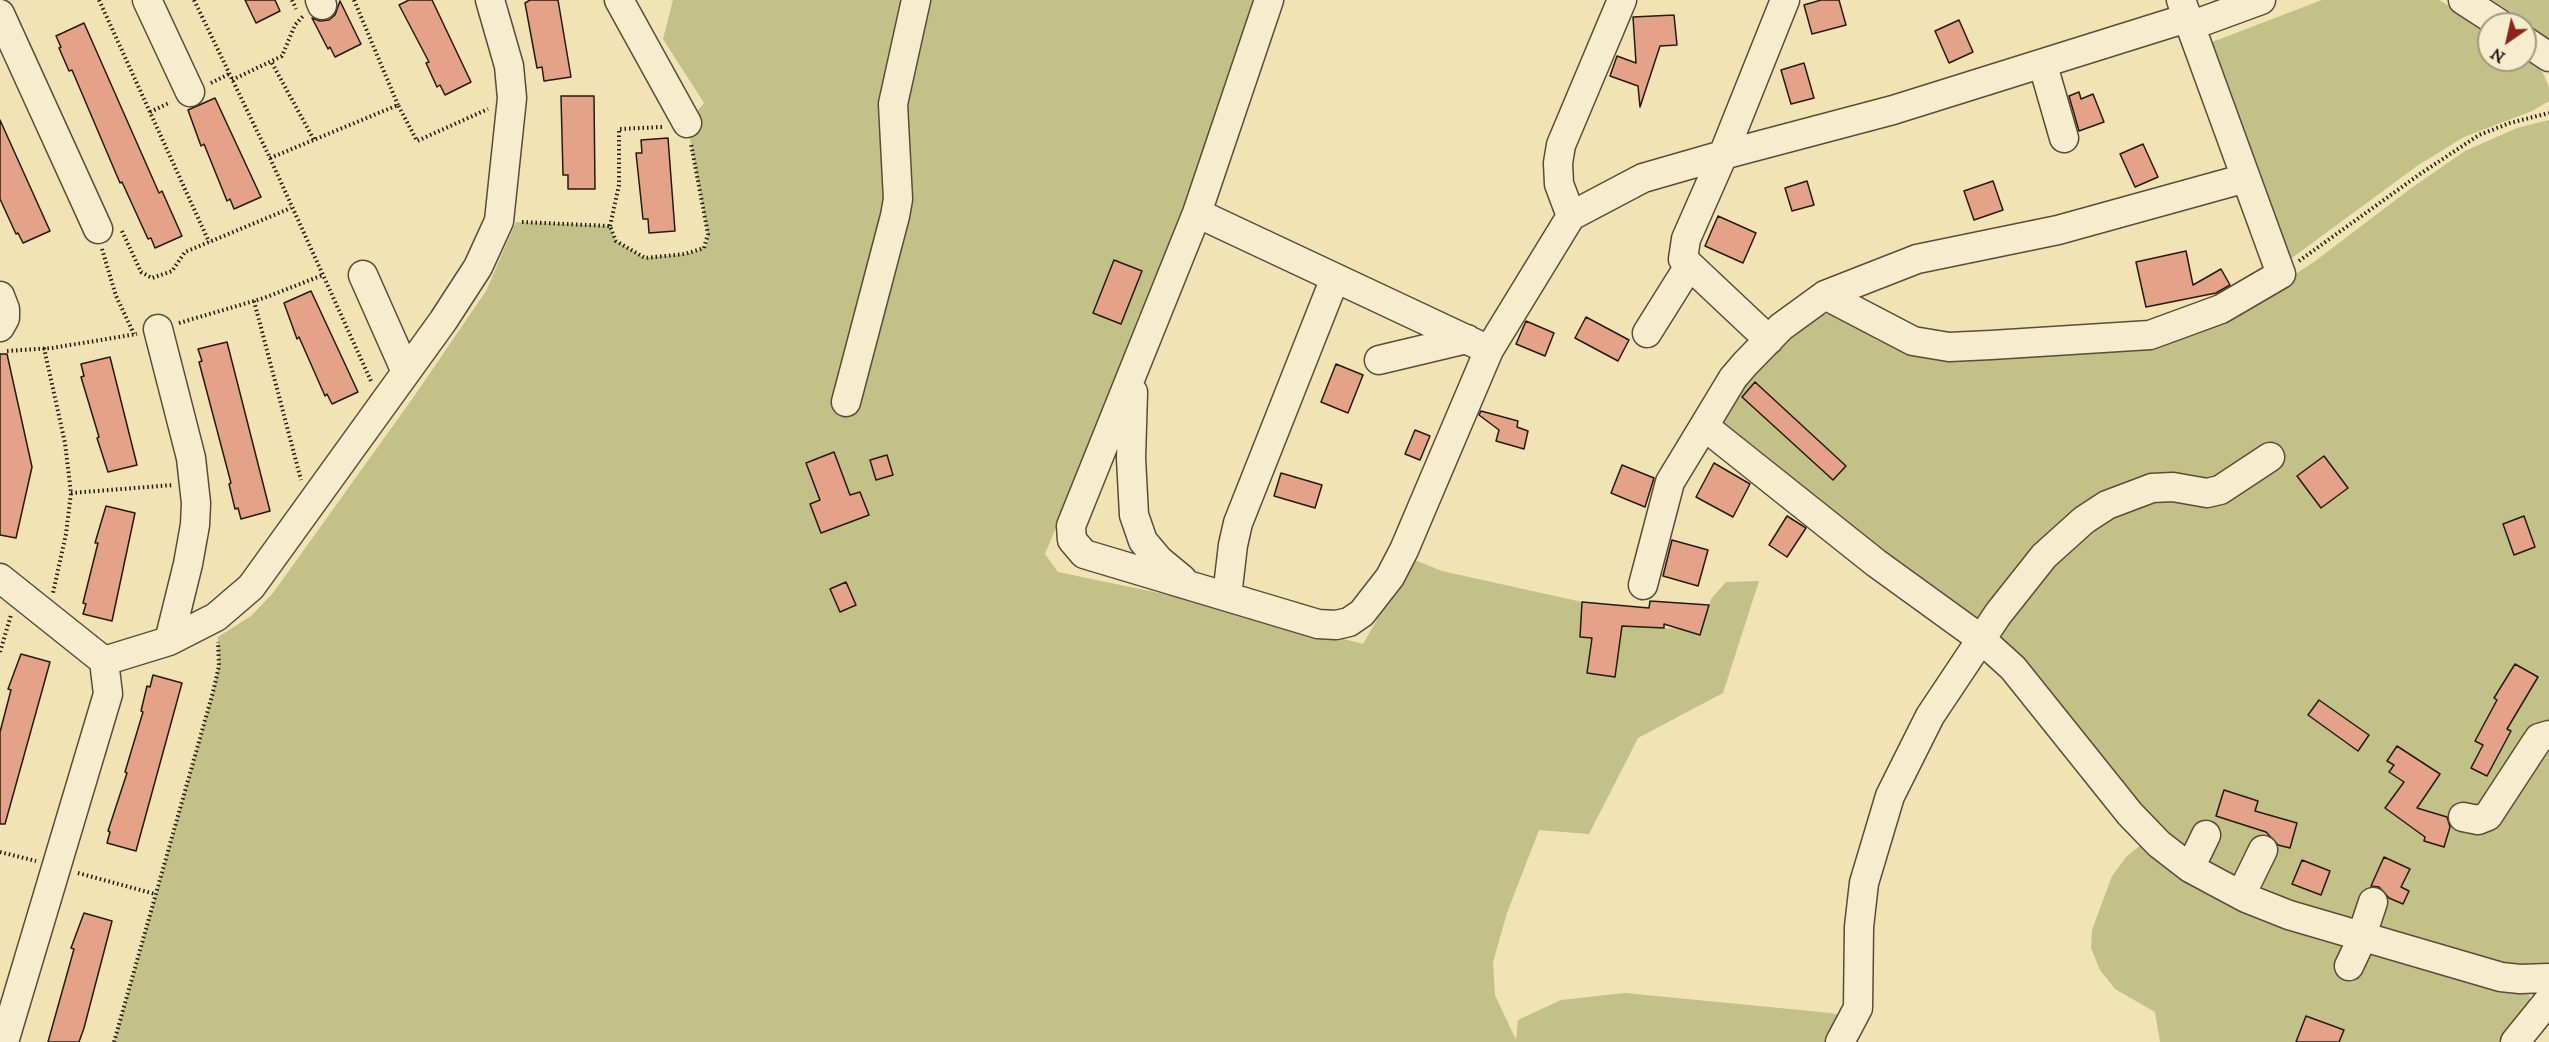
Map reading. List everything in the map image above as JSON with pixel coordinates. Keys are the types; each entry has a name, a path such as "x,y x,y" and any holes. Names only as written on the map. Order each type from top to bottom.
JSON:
{"street":[{"path":"0,5 11,0"},
{"path":"147,0 190,93"},
{"path":"104,661 169,641 216,617 235,602 267,569 465,288 500,221 512,98 509,66 490,0"},
{"path":"619,0 687,123"},
{"path":"846,402 896,216 898,199 893,104 916,0"},
{"path":"1269,0 1197,213 1074,517 1070,532 1077,548 1092,557 1318,624 1336,625 1349,622 1362,613 1390,577 1404,550 1478,344 1570,216 1643,178 2043,65 2186,15 2261,0"},
{"path":"1570,216 1559,184 1558,163 1561,145 1622,0"},
{"path":"1769,340 1683,259 1686,239 1723,155 1785,0"},
{"path":"2463,0 2482,12"},
{"path":"0,14 98,229"},
{"path":"1825,296 1920,344 1949,347 1992,345 2150,335 2221,309 2281,274 2186,15"},
{"path":"2043,65 2064,138"},
{"path":"1643,585 1670,482 1733,378 1799,312 1825,296 1917,259 2058,230 2246,178"},
{"path":"1197,213 1478,344"},
{"path":"1647,333 1689,267"},
{"path":"363,275 406,372"},
{"path":"1227,596 1238,523 1335,278"},
{"path":"0,296 5,309 5,318 0,327"},
{"path":"146,332 189,448 195,484 195,525 169,641"},
{"path":"1379,360 1478,344"},
{"path":"1134,373 1131,458 1134,515 1143,542 1188,585"},
{"path":"1704,426 1876,563 1981,639 2032,690 2144,830 2190,868 2241,896 2289,915 2501,977 2520,980 2549,978"},
{"path":"1840,1042 1858,1008 1861,904 1870,858 1882,817 1901,770 1930,716 1981,639 2044,556 2084,520 2107,505 2152,488 2173,487 2207,493 2220,490 2270,457"},
{"path":"4,1042 108,694 104,661 9,585"},
{"path":"2463,816 2478,820 2488,816 2539,738 2549,735"},
{"path":"2190,868 2206,835"},
{"path":"2241,896 2263,850"},
{"path":"2349,966 2373,902"},
{"path":"2515,1042 2549,1000"}],"path":[{"path":"99,0 209,242"},
{"path":"195,0 270,158 371,382"},
{"path":"354,0 398,105 417,141 497,105"},
{"path":"232,80 272,63 286,51 295,25 321,3"},
{"path":"272,63 314,140"},
{"path":"270,158 398,105"},
{"path":"2281,274 2479,135 2510,123 2549,113"},
{"path":"687,123 708,234 707,245 700,250 685,254 645,258 616,241 610,226 619,185 619,129 656,128 687,123"},
{"path":"146,332 110,279 98,229 117,221 141,272 152,278 172,272 185,252 291,208"},
{"path":"516,222 610,226"},
{"path":"254,301 302,482"},
{"path":"44,348 65,443 71,493 56,585 49,602"},
{"path":"71,493 195,484"},
{"path":"0,652 9,585"},
{"path":"114,1042 219,666 216,617"},
{"path":"0,852 155,894"}],"green space":[{"path":"673,0 1253,0 1193,188 1122,369 1045,554 1058,572 1188,599 1363,644 1412,559 1442,571 1582,602 1580,637 1601,639 1603,624 1681,629 1700,635 1711,599 1726,582 1759,581 1723,693 1638,738 1589,834 1539,830 1507,913 1493,962 1495,995 1516,1040 1518,1020 1561,1000 1625,993 1831,1013 1847,1017 1829,1042 114,1042 213,692 219,666 218,637 251,616 273,593 415,395 486,291 516,222 610,226 616,241 645,258 685,254 700,250 707,245 708,234 687,123 704,103 663,39"},
{"path":"2322,0 2439,0 2477,23 2477,72 2537,72 2537,66 2549,87 2549,101 2532,111 2464,137 2417,166 2285,263 2207,44"},
{"path":"2492,0 2549,0 2549,41 2537,32 2537,12 2511,12"},
{"path":"2549,120 2549,968 2505,970 2255,892 2171,841 2133,799 2043,684 1729,432 1720,415 1757,364 1809,319 1834,312 1919,353 2219,323 2314,262 2410,189 2465,151 2517,128"},
{"path":"2142,844 2522,990 2530,996 2531,1010 2506,1042 2160,1042 2155,1012 2115,989 2100,970 2091,948 2092,930 2112,876 2126,857"}],"building":[{"path":"245,0 275,0 280,11 256,23"},
{"path":"409,0 432,0 471,82 445,95 440,85 437,87 426,63 429,62 399,5"},
{"path":"530,0 558,0 571,77 544,81 542,67 537,68 525,3"},
{"path":"1821,0 1839,0 1846,25 1812,34 1804,5"},
{"path":"340,1 361,44 335,57 330,47 328,49 312,18 320,21 329,20 335,15"},
{"path":"1674,15 1677,45 1660,46 1640,107 1638,86 1610,76 1617,56 1636,63 1633,17"},
{"path":"1959,20 1973,52 1949,63 1935,31"},
{"path":"84,23 159,193 162,191 182,236 155,248 151,238 148,239 122,182 120,183 72,70 69,71 59,48 61,47 56,36"},
{"path":"1804,63 1814,98 1791,104 1781,70"},
{"path":"2079,92 2081,99 2093,94 2104,122 2079,131 2069,96"},
{"path":"561,96 594,96 595,189 568,189 568,175 563,175"},
{"path":"215,98 261,197 234,209 230,199 227,201 204,144 201,146 188,110"},
{"path":"0,120 50,231 23,243 18,233 16,234 0,199"},
{"path":"668,138 675,231 649,233 648,219 643,219 636,153 642,153 641,140"},
{"path":"2143,144 2158,177 2135,187 2120,154"},
{"path":"1807,181 1814,205 1792,211 1785,188"},
{"path":"1993,181 2003,210 1974,220 1964,191"},
{"path":"1718,216 1756,233 1743,263 1705,246"},
{"path":"2186,251 2193,285 2221,269 2230,285 2216,293 2146,307 2136,262"},
{"path":"1114,260 1142,271 1121,324 1093,313"},
{"path":"311,291 358,392 332,404 327,394 325,396 299,337 297,339 284,303"},
{"path":"1586,317 1629,340 1618,361 1575,338"},
{"path":"1526,321 1554,333 1545,356 1516,344"},
{"path":"227,342 270,511 241,519 238,508 235,509 229,484 231,483 199,362 202,361 198,349"},
{"path":"0,354 7,354 32,467 16,538 0,535"},
{"path":"110,357 137,465 108,472 81,377 84,376 81,364"},
{"path":"1336,364 1363,375 1348,413 1321,402"},
{"path":"1755,382 1846,466 1833,480 1742,397"},
{"path":"1481,411 1518,421 1517,427 1528,431 1524,449 1496,441 1499,430 1479,415"},
{"path":"1415,430 1430,436 1420,460 1405,454"},
{"path":"834,452 850,495 860,492 869,515 821,533 810,504 820,500 806,463"},
{"path":"887,455 893,475 876,480 870,460"},
{"path":"2324,456 2348,488 2321,508 2297,476"},
{"path":"1714,463 1750,484 1733,517 1696,497"},
{"path":"1622,465 1654,478 1645,507 1611,493"},
{"path":"1281,473 1322,485 1315,508 1274,496"},
{"path":"106,506 135,513 112,621 83,614 86,604 83,603 98,543 95,543"},
{"path":"1787,516 1806,528 1787,557 1769,545"},
{"path":"2524,516 2535,547 2514,555 2503,524"},
{"path":"1672,540 1708,550 1698,586 1663,576"},
{"path":"846,582 856,605 840,612 830,589"},
{"path":"1650,601 1709,605 1700,635 1664,624 1664,628 1622,626 1615,677 1587,673 1592,638 1580,637 1582,602 1649,608"},
{"path":"21,654 50,662 5,824 0,824 0,732 11,690 8,689"},
{"path":"2515,664 2538,677 2507,729 2511,731 2487,776 2471,768 2483,745 2475,741 2497,700 2494,698"},
{"path":"153,675 182,683 136,851 107,843 110,832 108,831 127,773 125,772 143,712 141,711 147,686 150,687"},
{"path":"2319,700 2369,735 2358,751 2308,715"},
{"path":"2397,746 2440,774 2417,808 2447,817 2450,827 2444,847 2424,841 2425,837 2385,808 2404,782 2389,772 2394,765 2387,761"},
{"path":"2224,790 2258,801 2255,811 2297,823 2290,848 2278,845 2266,832 2216,816"},
{"path":"2384,857 2410,869 2401,887 2409,891 2403,904 2389,898 2379,887 2371,886"},
{"path":"2302,860 2330,871 2321,895 2292,884"},
{"path":"84,913 112,921 84,1028 79,1042 48,1042 74,949 71,948"},
{"path":"2306,1016 2344,1030 2339,1042 2296,1042"}]}
